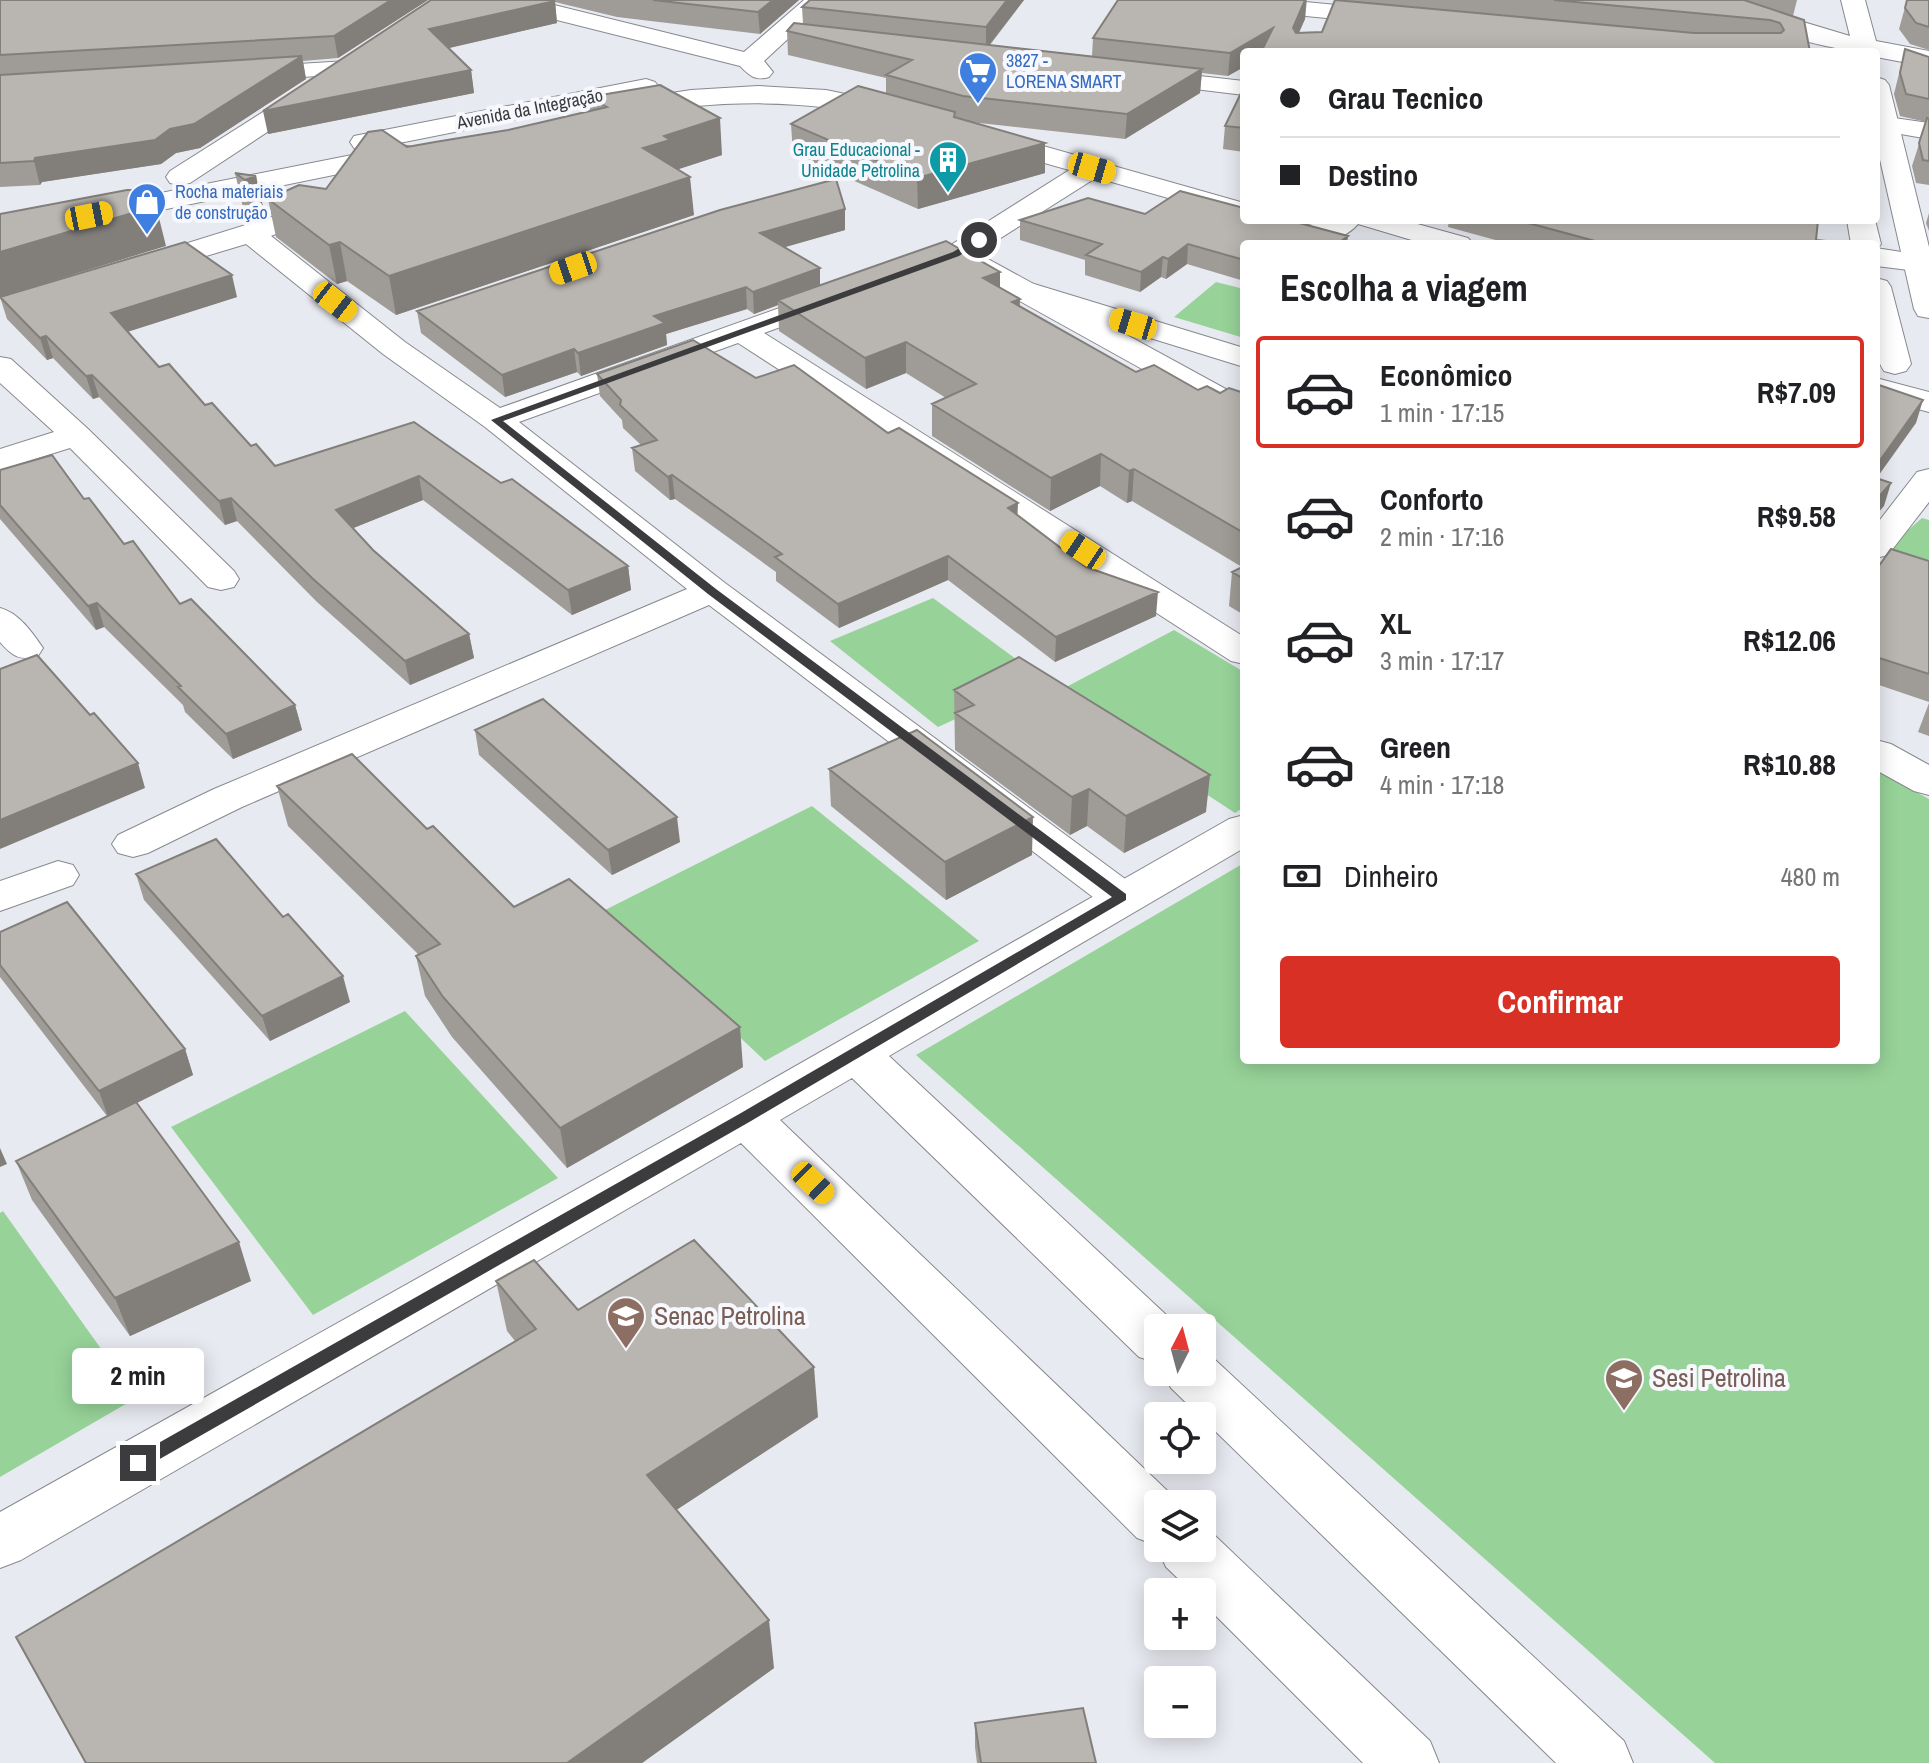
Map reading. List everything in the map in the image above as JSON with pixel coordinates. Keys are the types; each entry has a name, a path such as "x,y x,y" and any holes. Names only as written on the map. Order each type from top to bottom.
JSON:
{"street":[{"path":"505,0 755,66 779,36 818,0"},
{"path":"1215,0 1325,5 1418,20"},
{"path":"1706,0 1824,31"},
{"path":"1748,0 1865,45 1929,49"},
{"path":"1853,0 1865,45"},
{"path":"1311,38 1325,5"},
{"path":"779,36 810,39"},
{"path":"1880,48 1929,59"},
{"path":"180,177 373,51"},
{"name":"Avenida da Integração","path":"0,212 755,66 836,79 918,110 793,93 724,92 659,101 0,234"},
{"path":"221,75 347,68"},
{"path":"1120,74 1240,88"},
{"path":"1880,100 1919,251 1929,309"},
{"path":"1240,184 971,124 1092,168 1240,211"},
{"path":"1887,125 1929,131"},
{"path":"118,274 251,234 309,201 362,161"},
{"path":"1092,168 942,259 1021,289 1240,357"},
{"path":"267,180 309,201"},
{"path":"1341,240 1299,228 1337,230 1343,224"},
{"path":"1378,224 1406,239"},
{"path":"251,234 392,330 496,420 712,591 1121,897"},
{"path":"1880,256 1919,251"},
{"path":"1021,289 1240,410"},
{"path":"496,420 855,290"},
{"path":"740,331 1240,650"},
{"path":"1880,342 1882,370"},
{"path":"0,366 76,435 221,579"},
{"path":"1882,370 1929,373"},
{"path":"1882,370 1929,402"},
{"path":"0,460 76,435"},
{"path":"1885,556 1929,479"},
{"path":"133,844 228,798 712,591"},
{"path":"0,619 25,648"},
{"path":"1880,755 1928,781"},
{"path":"0,1542 1240,831"},
{"path":"0,897 58,875"},
{"path":"855,1052 1144,1328"},
{"path":"746,1117 1144,1506"},
{"path":"1206,1386 1601,1763"},
{"path":"1201,1562 1407,1763"}],"green space":[{"path":"1216,282 1240,288 1240,337 1174,317"},
{"path":"1922,518 1929,520 1929,564 1884,551"},
{"path":"933,598 1043,679 938,727 830,641"},
{"path":"1174,630 1240,670 1240,810 1235,813 1053,694"},
{"name":"Sesi Petrolina","path":"1880,772 1929,799 1929,1763 1715,1763 1216,1321 1216,1314 1208,1314 916,1055 1240,865 1240,1064 1880,1064"},
{"path":"812,806 979,941 765,1061 605,910"},
{"path":"405,1011 558,1178 313,1315 171,1127"},
{"path":"3,1211 136,1398 0,1477 0,1213"}],"building":[{"path":"0,0 391,0 334,36 0,55"},
{"path":"431,0 555,1 429,29 471,70 263,111"},
{"path":"653,0 773,0 758,12"},
{"path":"810,0 1007,0 986,27 802,7"},
{"path":"1118,0 1305,0 1293,28 1296,33 1322,32 1335,0 1694,33 1781,33 1784,30 1780,23 1770,20 1554,0 1744,0 1804,20 1809,48 1263,48 1273,28 1230,53 1093,38"},
{"path":"1907,0 1929,0 1929,27 1916,23 1905,8"},
{"path":"794,23 1202,69 1127,114 963,96 886,75 912,60 787,31"},
{"path":"1905,49 1929,57 1929,99 1906,94 1900,73"},
{"path":"302,56 194,124 170,129 155,140 35,158 34,161 0,163 0,75"},
{"path":"660,85 720,118 664,136 670,140 643,148 690,177 389,276 340,242 329,245 268,199 299,185 326,189 368,132 382,130 407,147 508,130 607,107 589,97"},
{"path":"858,86 955,112 954,117 1045,143 917,178 791,124"},
{"path":"1240,95 1240,128 1225,126"},
{"path":"1927,118 1929,161 1923,160 1919,143"},
{"path":"235,173 256,176 245,180"},
{"path":"836,179 845,209 760,233 820,268 753,292 746,287 654,316 665,323 578,353 574,349 502,375 417,311 720,210"},
{"path":"134,190 156,206 0,252 0,214"},
{"path":"1180,191 1240,207 1240,224 1303,224 1348,236 1342,240 1240,240 1240,259 1188,244 1168,259 1163,257 1141,272 1086,255 1102,244 1020,220 1088,198 1145,214"},
{"path":"1532,224 1818,224 1816,240 1591,240"},
{"path":"946,241 1000,272 983,278 1020,299 1012,302 1136,372 1154,365 1198,390 1207,386 1220,393 1229,388 1240,392 1240,531 1134,469 1129,471 1101,454 1051,478 932,404 976,384 906,342 865,358 778,300"},
{"path":"185,242 232,275 111,313 159,367 169,364 205,405 212,403 251,446 256,444 275,466 414,422 501,483 512,479 628,566 568,590 419,476 336,510 373,550 469,634 405,661 312,578 231,498 219,501 92,375 86,376 46,336 40,338 0,297"},
{"path":"693,340 756,378 794,365 888,433 899,428 1018,503 1008,508 1086,567 1158,592 1056,637 948,556 838,604 775,557 782,554 672,475 668,477 632,448 657,440 620,405 621,400 597,374"},
{"path":"1880,385 1923,400 1880,460"},
{"path":"52,455 84,499 89,498 124,544 133,541 180,604 191,599 295,705 226,734 97,603 88,606 0,505 0,470"},
{"path":"1880,479 1891,483 1880,495"},
{"path":"1891,549 1929,561 1929,674 1880,658 1880,564"},
{"path":"37,655 138,763 0,820 0,669"},
{"path":"1019,657 1210,775 1126,816 1089,789 1072,797 955,713 974,705 954,690"},
{"path":"543,699 677,817 608,850 475,730"},
{"path":"917,730 1033,817 945,862 829,769"},
{"path":"352,754 427,829 433,826 514,907 569,879 740,1027 560,1128 443,997 416,956 440,944 277,786"},
{"path":"216,839 283,917 288,914 343,976 262,1016 136,874"},
{"path":"67,902 185,1049 99,1091 0,965 0,932"},
{"path":"136,1102 239,1242 115,1298 16,1161"},
{"name":"Senac Petrolina","path":"694,1240 814,1367 647,1475 769,1620 567,1763 86,1763 16,1637 536,1329 496,1281 534,1260 578,1310"},
{"path":"1083,1708 1096,1763 981,1763 975,1723"}],"place":[{"name":"3827 - LORENA SMART","path":"978,105"},
{"name":"Grau Educacional - Unidade Petrolina","path":"948,194"},
{"name":"Rocha materiais de construção","path":"147,236"},
{"name":"Senac Petrolina","path":"626,1350"},
{"name":"Sesi Petrolina","path":"1624,1412"}],"route":[{"path":"138,1463 746,1117 1121,897 712,591 496,420 956,254 979,240"}]}
